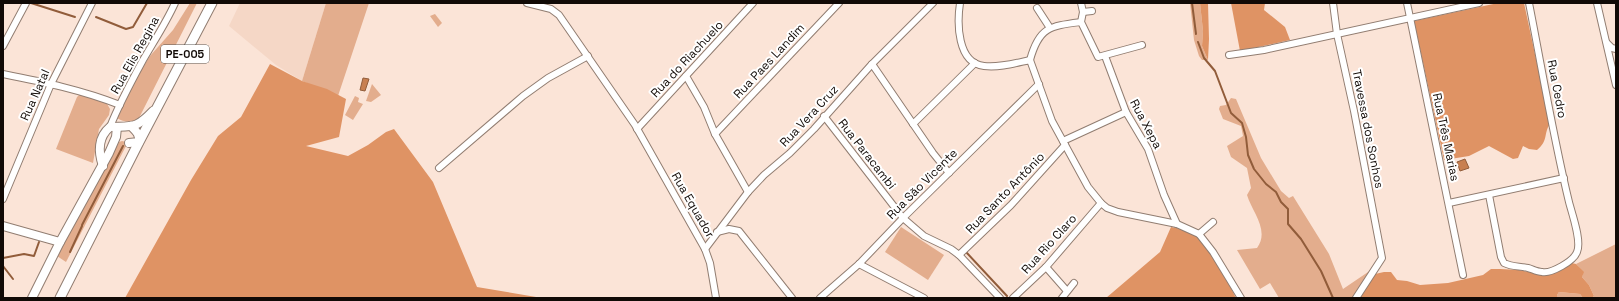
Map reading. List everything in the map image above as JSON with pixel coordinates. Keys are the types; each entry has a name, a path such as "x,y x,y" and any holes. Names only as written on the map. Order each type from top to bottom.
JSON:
{"main road":[{"name":"PE-005","path":"60,298 134,145 158,105 212,3"}],"street":[{"path":"3,46 26,3"},
{"name":"Rua Natal","path":"3,199 51,84 92,3"},
{"name":"Rua Elis Regina","path":"114,127 114,117 144,60 162,30 175,3"},
{"name":"Rua Equador","path":"527,3 554,10 588,56 637,129 705,248 710,263 716,298"},
{"name":"Rua do Riachuelo","path":"637,129 753,3"},
{"name":"Rua Paes Landim","path":"715,134 839,3"},
{"name":"Rua Vera Cruz","path":"705,248 748,192 772,168 790,153 872,64 933,3"},
{"path":"960,3 958,15 960,40 969,59 984,66 996,66 1030,60"},
{"name":"Rua Xepa","path":"1081,3 1081,22 1096,56 1102,57 1126,112 1148,149 1164,195 1177,224"},
{"name":"Travessa dos Sonhos","path":"1333,3 1337,34 1354,111 1382,258 1356,298"},
{"name":"Rua Três Marias","path":"1407,3 1463,275"},
{"path":"1229,55 1264,50 1479,3"},
{"name":"Rua Cedro","path":"1489,195 1501,257 1504,263 1509,266 1527,267 1541,272 1551,271 1575,256 1578,251 1577,233 1564,178 1530,3"},
{"path":"1597,3 1616,85"},
{"path":"1037,8 1050,28"},
{"path":"1082,12 1092,11"},
{"path":"1081,22 1050,28 1042,34 1034,45 1030,60 1052,121 1088,187 1107,208 1118,212 1177,224 1198,234 1213,252 1241,298"},
{"path":"1607,43 1612,48 1616,49"},
{"path":"1102,57 1142,45"},
{"path":"439,168 523,96 548,78 588,56"},
{"path":"913,124 976,63"},
{"path":"872,64 949,173"},
{"path":"3,74 89,94 120,105"},
{"path":"686,76 704,107 715,134 748,192"},
{"name":"Rua São Vicente","path":"820,298 859,264 903,218 1039,84"},
{"path":"103,166 100,157 100,142 103,136 114,127 136,126 144,121 158,105"},
{"path":"1064,143 1126,112"},
{"name":"Rua Paracambi","path":"824,116 914,230 952,249 1000,298"},
{"path":"116,137 134,145 138,134 131,126"},
{"path":"32,298 60,242 103,166 116,137 114,127"},
{"name":"Rua Santo Antônio","path":"959,255 1011,205 1064,143"},
{"path":"1449,203 1564,178"},
{"name":"Rua Rio Claro","path":"1013,298 1046,267 1101,203"},
{"path":"1198,234 1213,222"},
{"path":"3,226 60,242"},
{"path":"717,232 729,229 739,231 792,298"},
{"path":"859,264 924,298"},
{"path":"1046,267 1067,291"},
{"path":"1062,298 1074,283"}],"shaded area":[{"path":"190,3 197,3 138,120 130,122 117,118 117,113 134,81 150,56 173,30"},
{"path":"240,3 326,3 302,81 276,65 229,26"},
{"path":"326,3 369,3 338,96 302,81"},
{"path":"1190,3 1200,3 1203,31 1202,46 1208,60 1202,60 1199,56 1194,40"},
{"path":"1200,3 1208,3 1208,60 1202,46 1203,31"},
{"path":"1231,3 1265,3 1264,10 1285,27 1290,40 1240,51"},
{"path":"1498,3 1524,3 1550,124 1545,140 1537,150 1529,149 1523,146 1518,158 1513,159 1489,146 1469,156 1444,160 1414,21"},
{"path":"435,14 442,23 438,27 430,16"},
{"path":"270,64 302,81 327,89 346,99 339,137 306,146 348,156 368,145 386,132 394,129 433,182 477,287 542,298 125,298 191,180 218,136 241,117"},
{"path":"363,78 369,79 365,91 360,90"},
{"path":"372,84 381,95 371,102 366,101"},
{"path":"80,94 106,102 110,109 109,115 99,129 93,163 56,149 77,97"},
{"path":"355,96 359,98 358,102 363,104 353,120 345,115"},
{"path":"1231,98 1236,99 1261,158 1281,191 1289,198 1293,196 1329,254 1343,289 1371,270 1352,298 1279,298 1270,283 1260,289 1237,250 1257,248 1261,241 1262,235 1259,221 1247,195 1251,188 1247,168 1231,157 1227,146 1243,136 1241,126 1223,119 1219,109 1220,106 1226,105"},
{"path":"119,142 126,142 126,146 66,262 57,256"},
{"path":"1465,159 1469,168 1460,171 1457,162"},
{"path":"901,227 944,255 928,280 885,252"},
{"path":"1171,227 1194,234 1204,242 1220,266 1236,298 1106,298 1160,252"},
{"path":"1616,244 1616,298 1592,298 1594,296 1589,285 1582,277 1583,272 1576,264"},
{"path":"1572,263 1576,264 1584,272 1582,277 1589,285 1594,296 1592,298 1583,298 1580,294 1559,292 1557,298 1359,298 1375,274 1384,272 1391,272 1397,280 1420,285 1448,283 1483,275 1491,269 1519,270 1543,275"},
{"path":"1559,292 1580,294 1583,298 1557,298"}],"waterway":[{"path":"31,3 75,17"},
{"path":"96,17 126,29 133,27 147,3"},
{"path":"1192,3 1196,34"},
{"path":"1198,42 1204,58 1215,71 1231,113 1242,123 1246,137 1248,155 1254,169 1266,184 1276,192 1281,202 1288,209 1288,224 1301,239 1321,271 1333,298"},
{"path":"82,225 123,146"},
{"path":"70,252 82,226"},
{"path":"3,258 24,254 34,256 39,242"},
{"path":"966,252 1007,296"},
{"path":"3,266 13,279"}]}
